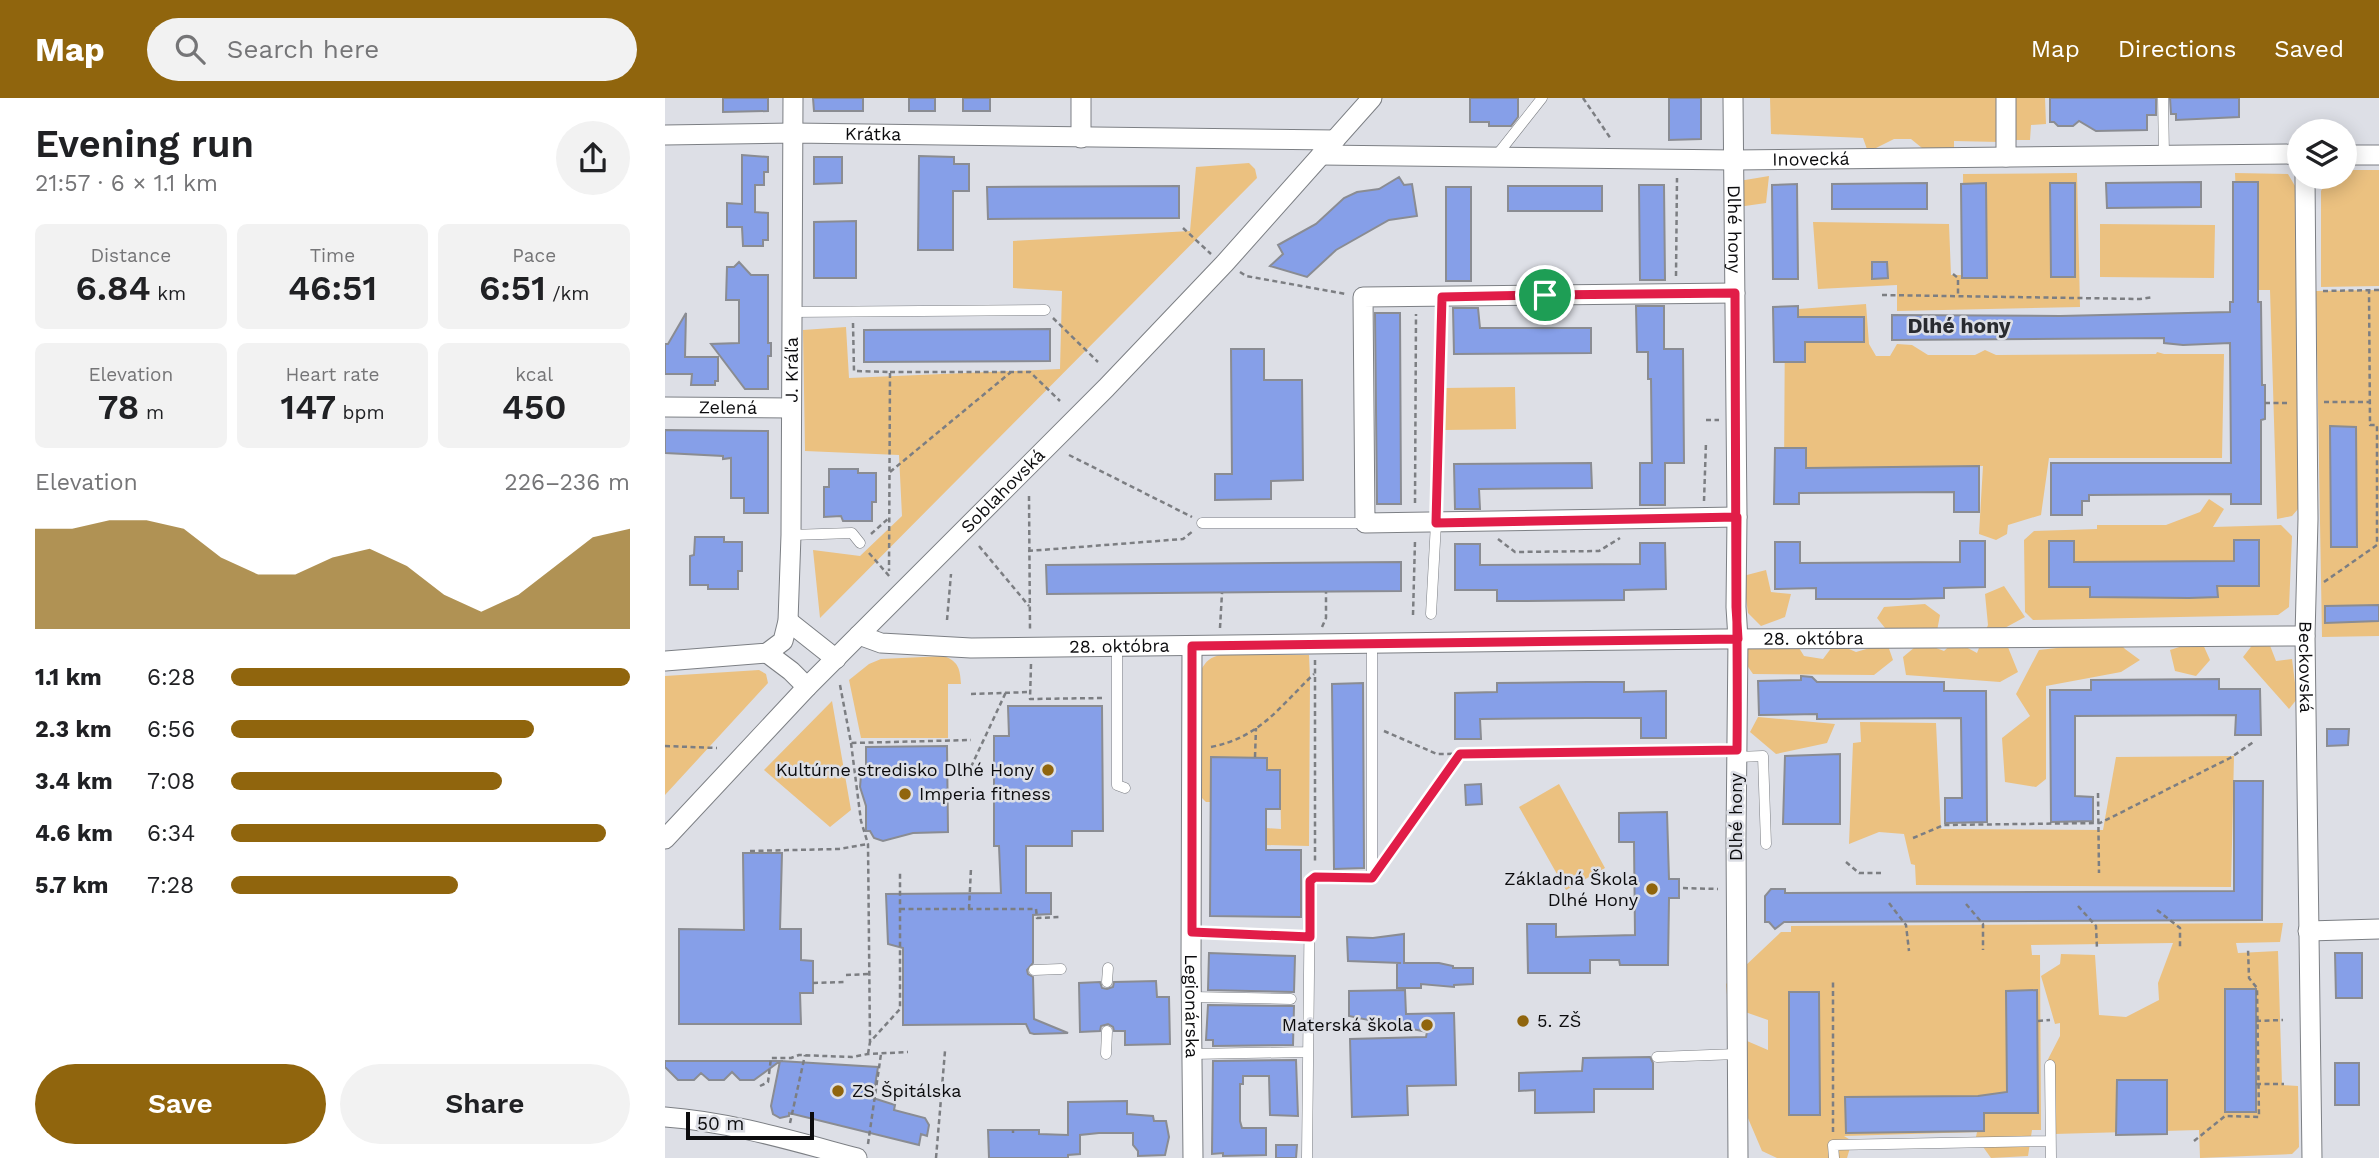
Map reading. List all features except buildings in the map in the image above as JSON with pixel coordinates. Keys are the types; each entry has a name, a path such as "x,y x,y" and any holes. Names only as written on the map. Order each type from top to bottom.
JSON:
{"street":[{"name":"J. Kráľa","path":"775,647 788,621 791,535 793,98"},
{"path":"1081,98 1081,138 1335,140"},
{"name":"Soblahovská","path":"665,839 807,688 1143,349 1225,263 1372,98"},
{"name":"Dlhé hony","path":"1733,98 1738,639 1738,1158"},
{"path":"2006,98 2006,157"},
{"name":"Krátka","path":"665,135 793,133 1081,138"},
{"name":"Inovecká","path":"1321,155 1734,160 2287,154"},
{"path":"2357,155 2379,155"},
{"name":"Beckovská","path":"2305,189 2308,519 2305,636 2312,1158"},
{"path":"1735,293 1363,297 1365,523 1737,517"},
{"name":"Zelená","path":"665,408 790,408"},
{"path":"788,621 836,659"},
{"name":"28. októbra","path":"859,635 881,643 971,648 1738,639 2305,636"},
{"name":"Legionárska","path":"1192,646 1193,1158"},
{"path":"665,661 775,647 807,688"},
{"path":"2308,931 2379,929"},
{"path":"665,1117 694,1119 862,1152"}],"lane":[{"path":"1494,159 1542,98"},
{"path":"2163,98 2164,155"},
{"path":"791,313 1045,310"},
{"path":"1202,523 1365,523"},
{"path":"1431,614 1436,523"},
{"path":"791,535 852,533 860,543"},
{"path":"1307,1158 1310,881 1315,877 1372,878 1372,644"},
{"path":"1117,647 1117,785 1125,788"},
{"path":"1737,754 1763,756 1766,844"},
{"path":"1192,932 1310,937"},
{"path":"1107,982 1108,968"},
{"path":"1034,970 1061,969"},
{"path":"1192,997 1291,999"},
{"path":"1106,1054 1107,1031"},
{"path":"1192,1054 1308,1052"},
{"path":"1657,1057 1737,1054"},
{"path":"2050,1065 2051,1158"},
{"path":"1833,1158 1833,1145 2050,1140"}],"path":[{"path":"1583,98 1625,159"},
{"path":"1676,294 1677,159"},
{"path":"1183,228 1208,253 1216,257"},
{"path":"1953,274 1958,278 1958,296"},
{"path":"1246,275 1363,297"},
{"path":"2319,585 2377,545 2378,452 2377,425 2370,425 2369,290"},
{"path":"2306,292 2379,290"},
{"path":"1882,295 2153,297"},
{"path":"1413,615 1416,297"},
{"path":"1436,523 1442,297"},
{"path":"1045,310 1098,362"},
{"path":"853,311 854,372 1030,372 1060,401"},
{"path":"889,572 890,372"},
{"path":"890,472 1010,372"},
{"path":"1703,518 1706,442"},
{"path":"1028,551 1184,539 1202,523 1069,455"},
{"path":"1029,496 1029,624"},
{"path":"890,517 860,543 894,582"},
{"path":"1476,523 1515,552 1599,551 1648,519"},
{"path":"979,546 1029,606"},
{"path":"947,620 951,574"},
{"path":"1315,877 1315,644 1326,618 1326,592"},
{"path":"1220,635 1221,593"},
{"path":"1031,657 1030,699 1118,698"},
{"path":"1200,749 1231,741 1257,728 1279,712 1314,674"},
{"path":"840,685 861,821 868,844 868,1054"},
{"path":"971,767 1006,692"},
{"path":"971,694 1031,692"},
{"path":"1372,726 1437,754 1737,754"},
{"path":"1255,757 1257,728"},
{"path":"851,743 971,740"},
{"path":"1913,838 1944,825 2100,823 2230,758 2256,741"},
{"path":"665,746 717,748"},
{"path":"1372,878 1460,754"},
{"path":"2098,793 2099,873"},
{"path":"750,851 839,849 868,844"},
{"path":"1846,862 1859,873 1882,873"},
{"path":"969,909 971,868"},
{"path":"870,1042 900,1009 900,870"},
{"path":"1683,888 1716,889"},
{"path":"1889,903 1906,925 1909,951"},
{"path":"1966,904 1983,924 1983,950"},
{"path":"2078,906 2096,926 2097,949"},
{"path":"900,909 1036,909 1037,918 1061,917"},
{"path":"2157,910 2180,928 2180,948"},
{"path":"2194,1140 2225,1116 2259,1117 2257,988 2249,978 2248,948"},
{"path":"846,975 870,974"},
{"path":"813,984 846,982"},
{"path":"1833,982 1833,1145"},
{"path":"2038,1021 2050,1020"},
{"path":"2257,1021 2283,1020"},
{"path":"936,1158 945,1051"},
{"path":"761,1086 768,1082 771,1058 805,1055 852,1057 908,1052"},
{"path":"862,1152 881,1054"},
{"path":"789,1128 805,1055"},
{"path":"2257,1084 2284,1084"}],"shaded area":[{"path":"1770,98 1999,98 1999,142 1954,141 1954,149 1922,148 1911,139 1894,139 1868,152 1863,138 1771,134"},
{"path":"2015,98 2045,98 2046,124 2031,125 2030,140 2015,140"},
{"path":"1249,163 1255,169 1257,178 820,618 813,550 860,556 902,516 899,455 805,451 803,330 846,327 849,378 1060,369 1062,291 1013,288 1013,241 1190,231 1196,167"},
{"path":"2357,170 2379,170 2379,286 2321,287 2321,191 2357,189"},
{"path":"2077,173 2080,307 1897,311 1897,285 1818,289 1813,222 1949,224 1951,275 1964,275 1963,174"},
{"path":"2235,173 2287,174 2287,189 2298,191 2298,509 2292,516 2277,519 2270,290 2240,290"},
{"path":"1769,176 1766,203 1738,207 1739,181"},
{"path":"2100,224 2215,225 2214,278 2100,277"},
{"path":"2379,290 2379,636 2322,637 2316,291"},
{"path":"1866,304 1869,344 1876,356 1890,356 1897,344 1912,345 1928,355 1975,355 1985,350 1996,355 2157,352 2224,354 2222,458 2049,458 2041,515 2008,525 2007,534 1996,540 1979,534 1983,466 1784,473 1785,310"},
{"path":"1515,387 1516,429 1445,430 1444,388"},
{"path":"2209,499 2224,509 2213,527 2281,525 2292,536 2289,607 2278,615 2033,620 2025,612 2024,540 2034,531 2097,529 2097,525 2166,525 2200,512"},
{"path":"1766,570 1771,592 1791,594 1785,617 1761,626 1748,613 1743,576"},
{"path":"2004,586 2025,617 2001,630 2018,672 2000,682 1906,675 1903,657 1921,642 1944,651 1955,641 1977,653 1988,625 1985,594"},
{"path":"1925,604 1940,615 1937,631 1885,628 1877,618 1884,607"},
{"path":"2107,630 2140,660 2121,672 2046,686 2046,779 2036,787 2005,782 2002,738 2030,716 2016,694 2039,650 2083,645"},
{"path":"2264,630 2276,661 2292,659 2297,699 2289,709 2243,657"},
{"path":"2201,640 2210,660 2196,676 2175,671 2170,650"},
{"path":"1749,643 1796,643 1804,656 1823,659 1835,643 1856,652 1887,643 1893,660 1874,675 1753,674 1744,661"},
{"path":"1221,655 1309,655 1309,846 1265,845 1266,828 1281,829 1280,770 1267,770 1266,758 1211,757 1211,802 1206,802 1200,796 1201,670 1209,660"},
{"path":"944,656 958,667 961,684 948,684 948,738 861,738 849,680 869,664 881,659"},
{"path":"759,670 766,674 768,683 665,795 665,676"},
{"path":"832,701 851,810 830,827 764,770"},
{"path":"1758,717 1835,724 1827,743 1776,754 1750,732"},
{"path":"1860,722 1936,723 1941,829 2103,830 2116,757 2234,756 2231,887 1916,885 1915,865 1911,864 1904,834 1879,832 1849,844 1853,743 1861,742"},
{"path":"1559,784 1605,868 1566,890 1519,807"},
{"path":"2283,923 2280,942 2236,943 2238,953 2278,951 2282,1085 2298,1086 2299,1147 2292,1154 2200,1158 2199,1130 2054,1134 2045,1065 2060,1036 2060,1023 2055,1024 2041,976 2060,964 2061,954 2095,955 2099,1015 2126,1017 2159,1000 2158,983 2173,943 2031,945 2032,955 2040,955 2041,1130 2032,1130 2028,1156 1991,1158 1976,1137 1977,1132 1844,1136 1852,1141 1847,1158 1777,1158 1762,1151 1730,1076 1747,1041 1768,1050 1768,1020 1728,1006 1726,984 1781,932 1791,932 1791,926"}],"place":[{"name":"Kultúrne stredisko Dlhé Hony","path":"1048,770"},
{"name":"Imperia fitness","path":"905,794"},
{"name":"Základná Škola Dlhé Hony","path":"1652,889"},
{"name":"5. ZŠ","path":"1523,1021"},
{"name":"Materská škola","path":"1427,1025"},
{"name":"ZS Špitálska","path":"838,1091"}],"district":[{"name":"Dlhé hony","path":"1959,326"}],"route":[{"path":"1545,295 1442,297 1436,523 1737,517 1738,639 1737,750 1460,754 1372,878 1315,877 1310,881 1310,937 1192,932 1192,646 1738,639 1736,607 1737,517 1735,293 1545,295"}]}
